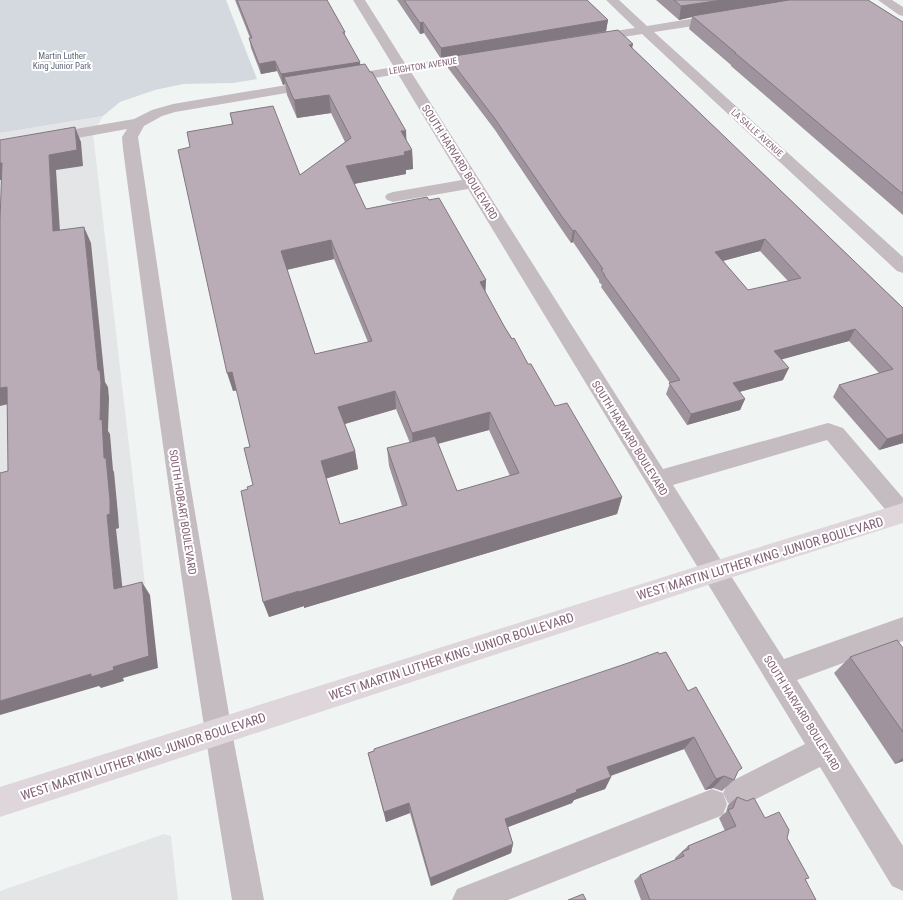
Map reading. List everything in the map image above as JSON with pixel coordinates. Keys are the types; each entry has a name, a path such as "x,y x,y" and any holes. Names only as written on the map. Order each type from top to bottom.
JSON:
{"main road":[{"name":"WEST MARTIN LUTHER KING JUNIOR BOULEVARD","path":"0,802 902,513"}],"street":[{"name":"SOUTH HARVARD BOULEVARD","path":"359,0 777,674 903,874"},
{"name":"LA SALLE AVENUE","path":"612,0 903,266"},
{"path":"884,0 903,12"},
{"path":"581,40 731,16"},
{"name":"LEIGHTON AVENUE","path":"138,124 157,113 173,108 490,55"},
{"path":"0,147 138,124"},
{"name":"SOUTH HOBART BOULEVARD","path":"138,124 130,137 131,149 176,465 218,732 248,900"},
{"path":"393,197 472,182"},
{"path":"657,480 828,431 835,434 902,513"},
{"path":"777,674 903,629"},
{"path":"468,900 725,799 825,749"}],"shaded area":[{"path":"103,116 93,133 145,584 0,626 0,133"},
{"path":"164,834 171,836 178,900 0,900 0,891"}],"green space":[{"name":"Martin Luther King Junior Park","path":"0,0 226,0 257,79 233,83 183,84 155,90 120,102 103,116 0,133"}],"building":[{"path":"237,0 327,0 360,62 281,74 275,61 259,64 249,38 252,38"},
{"path":"404,0 587,0 608,20 441,48 423,22 420,23"},
{"path":"674,0 722,0 681,6"},
{"path":"789,0 868,0 903,22 903,194 692,16"},
{"path":"618,30 633,44 629,45 903,308 903,434 887,439 839,385 893,369 855,329 774,351 789,368 733,383 745,399 691,414 669,383 680,380 604,275 601,270 603,269 575,230 573,231 563,218 495,119 448,57","holes":["765,239 801,278 748,290 715,252"]},
{"path":"365,64 370,72 372,72 406,131 401,131 412,150 404,152 405,155 346,166 366,209 427,197 429,200 439,198 486,280 480,282 504,326 512,339 514,338 528,364 531,364 555,406 567,403 622,497 263,602 241,491 248,489 247,487 253,485 244,448 250,447 232,372 227,373 178,150 190,147 187,132 233,124 230,113 273,106 300,175 351,138 329,95 294,100 284,77","holes":["331,240 372,341 315,354 281,251","395,391 412,433 490,412 519,473 457,491 435,436 387,448 407,505 340,524 321,461 355,451 338,407"]},
{"path":"75,127 77,150 49,155 53,231 84,227 98,370 100,371 101,382 100,420 102,419 104,458 106,458 110,500 110,514 107,515 114,589 142,582 149,656 113,667 114,670 91,677 91,674 0,701 0,473 8,471 7,387 0,388 0,221 2,163 0,163 0,140"},
{"path":"897,640 903,648 903,732 850,657"},
{"path":"658,652 659,654 666,652 688,691 696,687 742,768 738,771 734,780 724,776 716,779 694,737 607,767 611,777 576,790 577,792 505,819 513,844 430,878 409,803 384,812 368,753 374,751 374,749"},
{"path":"737,797 747,801 754,798 765,818 779,812 789,830 787,838 809,878 805,879 816,900 650,900 640,875 684,856 682,852 689,849 688,846 736,826 728,810 733,808"},
{"path":"583,894 586,900 568,900"}]}
